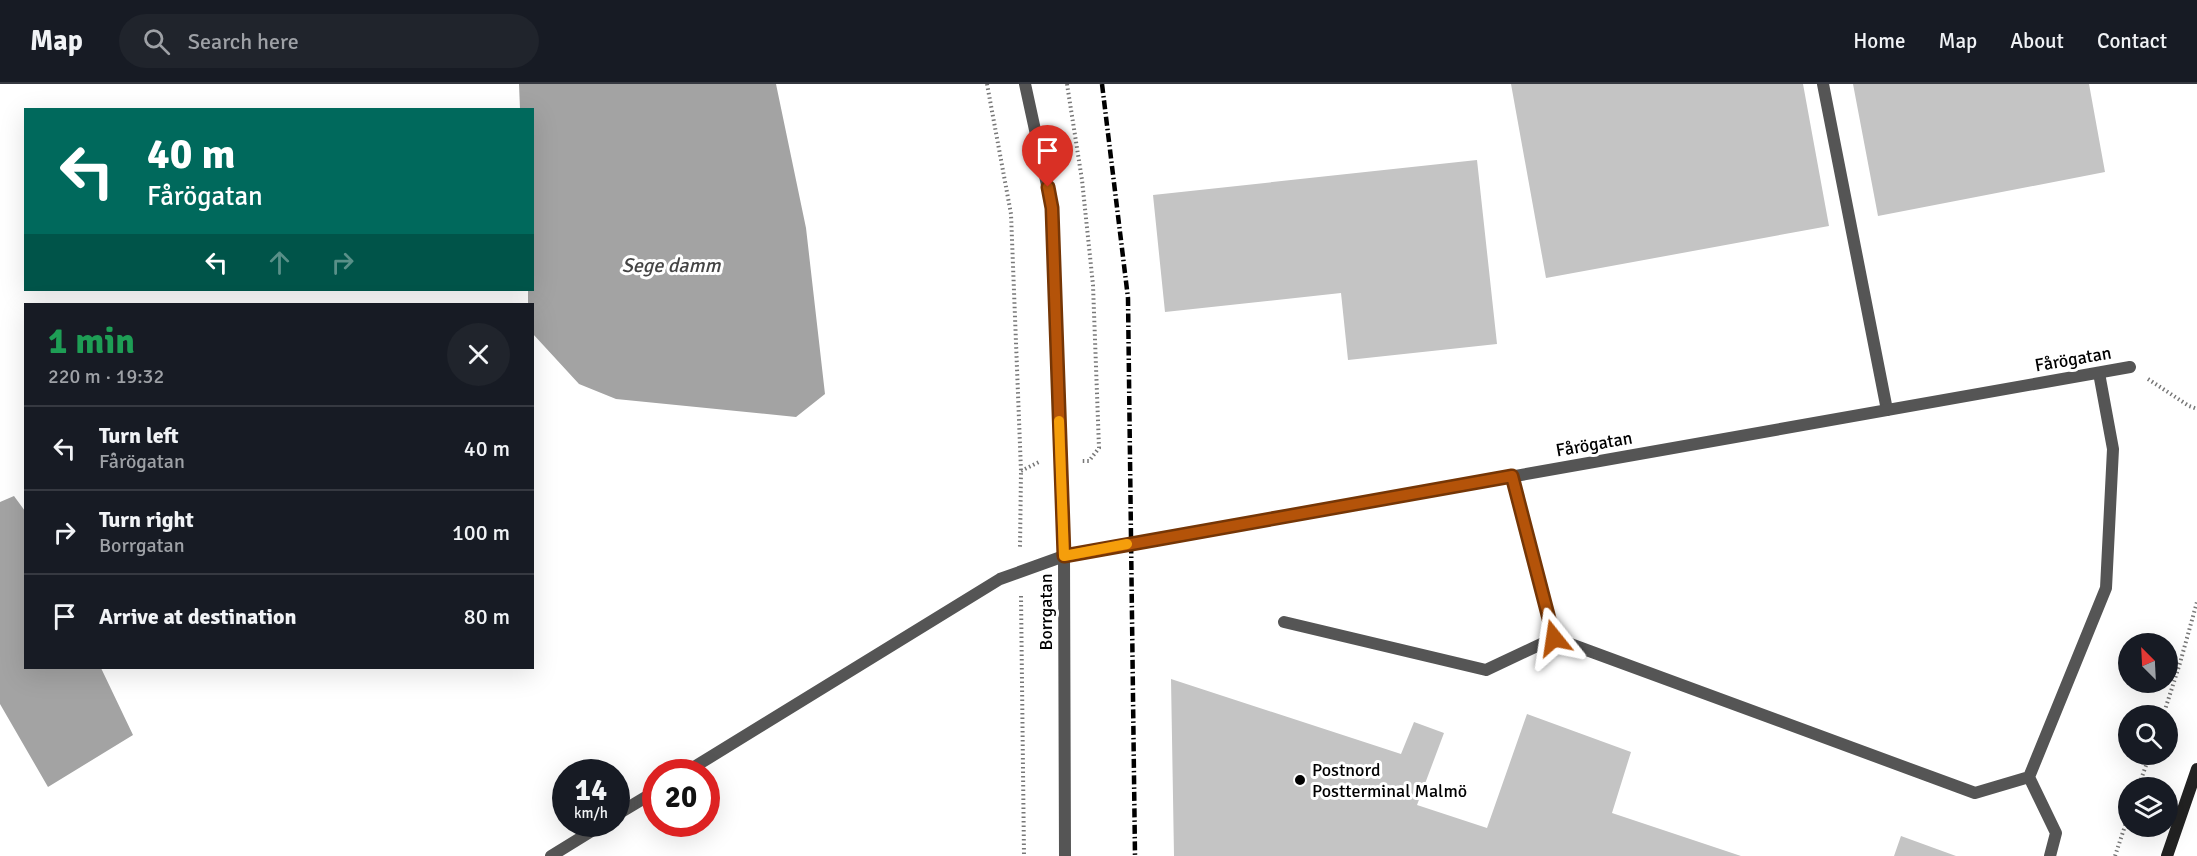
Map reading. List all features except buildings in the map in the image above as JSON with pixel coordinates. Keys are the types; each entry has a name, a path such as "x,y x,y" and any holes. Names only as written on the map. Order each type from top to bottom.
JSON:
{"main road":[{"path":"2168,856 2197,769"}],"street":[{"name":"Borrgatan","path":"1025,84 1052,208 1064,556 1065,856"},
{"path":"1823,84 1887,410"},
{"name":"Fårögatan","path":"707,759 1000,579 1064,556 2130,367"},
{"path":"2050,856 2056,833 2029,777 2106,588 2113,449 2099,373"},
{"path":"1512,476 1554,638"},
{"path":"1284,622 1486,670 1554,638 1975,793 2029,777"},
{"path":"551,856 582,837"}],"path":[{"path":"987,84 1011,214 1021,471 1024,856"},
{"path":"1021,471 1036,462 1089,461 1099,448 1093,285 1082,180 1067,84"},
{"path":"2130,367 2197,409"},
{"path":"2167,705 2197,602"},
{"path":"2115,856 2121,837"}],"water":[{"name":"Sege damm","path":"519,84 776,84 806,228 825,394 796,417 616,399 579,384 534,335 534,303 528,303 528,291 534,291 534,108 520,108"},
{"path":"14,496 24,510 24,669 101,669 133,735 48,787 0,704 0,502"}],"railway":[{"path":"1102,84 1128,298 1135,856"}],"slow traffic":[{"path":"1059,421 1064,556 1127,544"}],"place":[{"name":"Postnord Postterminal Malmö","path":"1300,780"}],"route":[{"path":"1048,187 1052,208 1064,556 1512,476 1554,638"}]}
